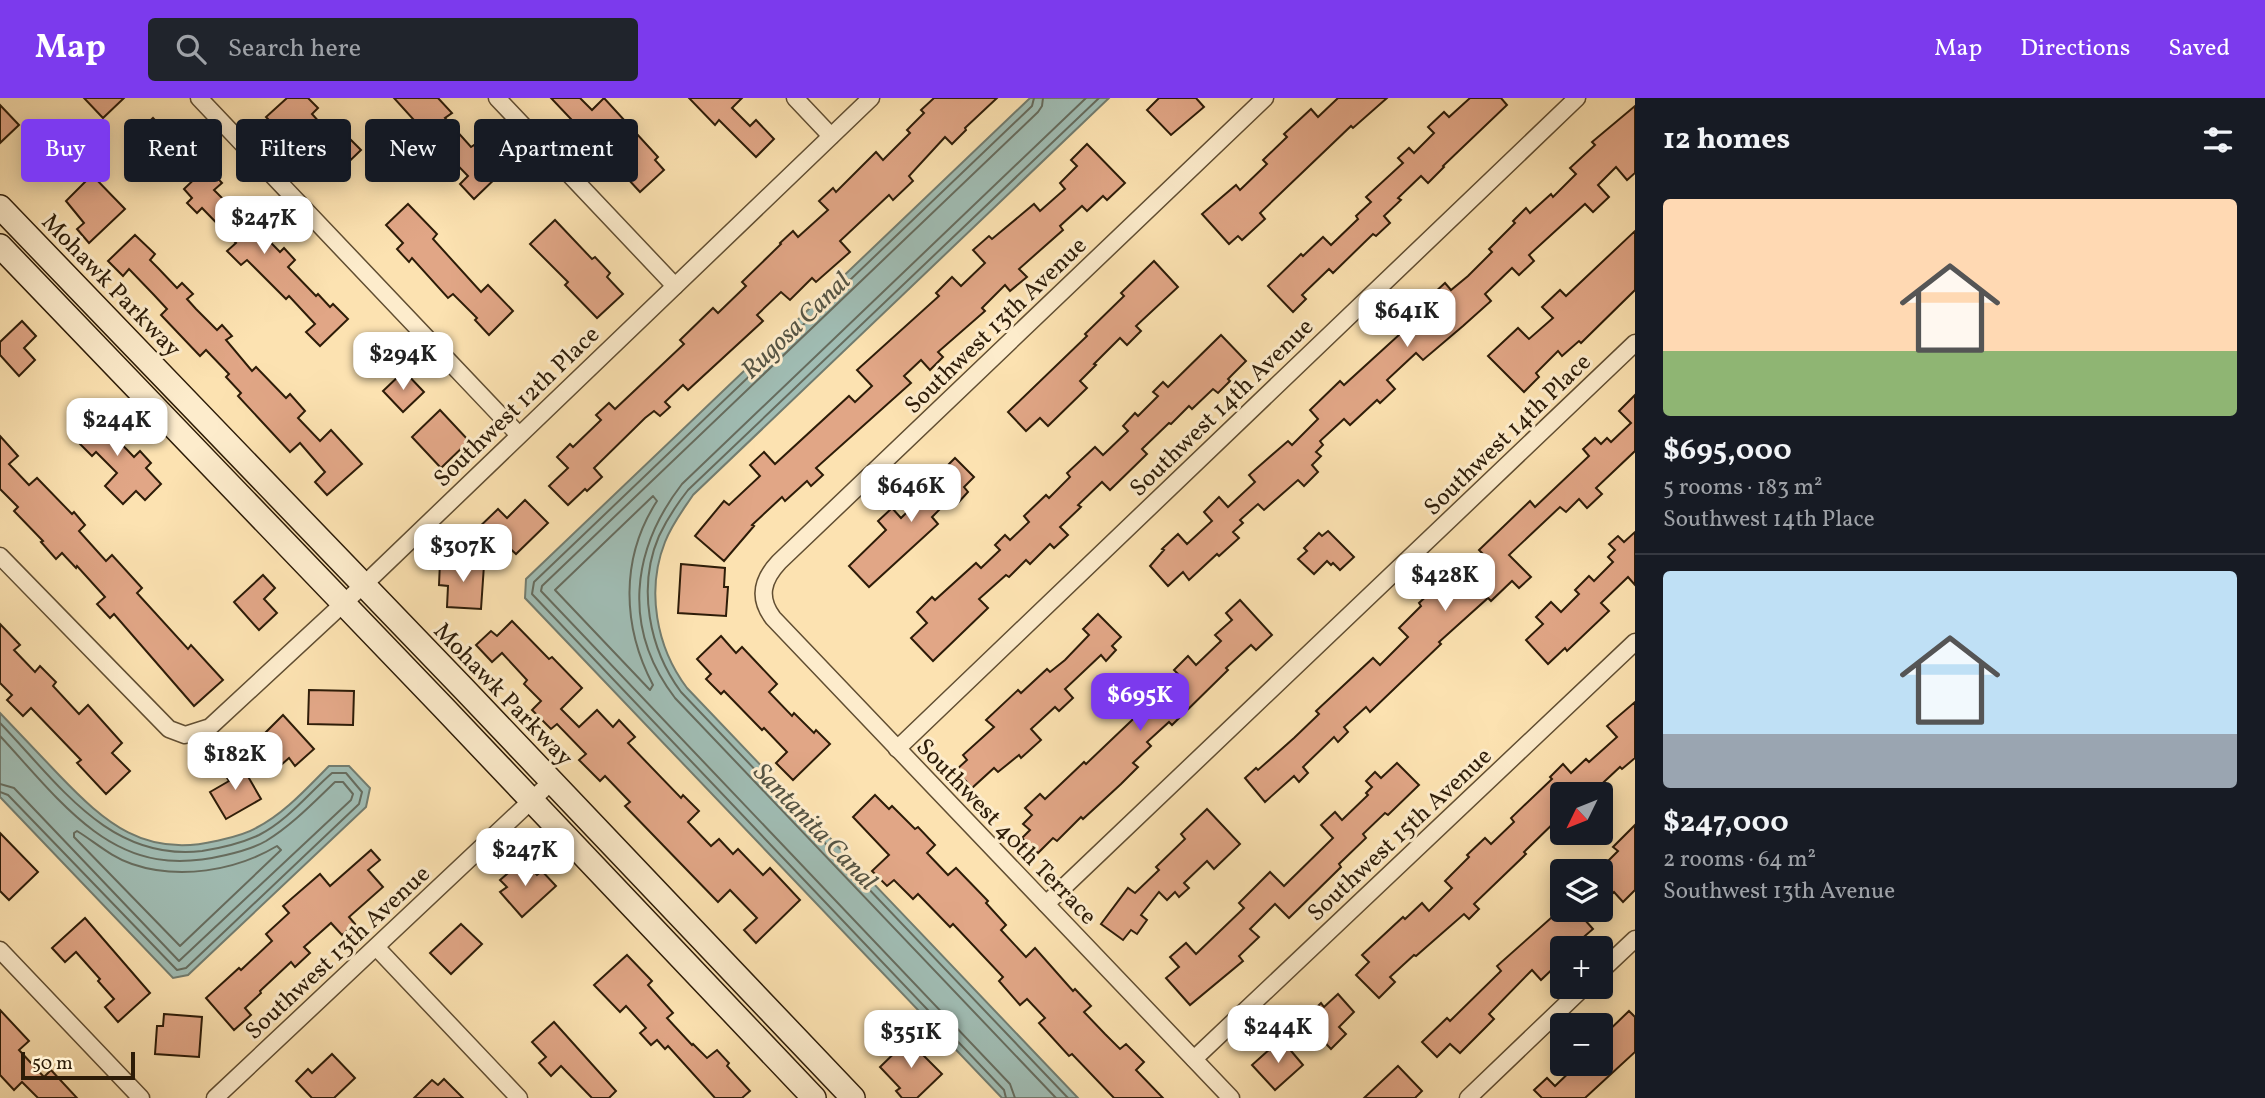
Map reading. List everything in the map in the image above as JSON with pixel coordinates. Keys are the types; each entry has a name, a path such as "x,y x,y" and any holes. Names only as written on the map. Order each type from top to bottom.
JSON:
{"street":[{"path":"199,98 519,435"},
{"path":"498,98 675,286"},
{"path":"795,98 831,136"},
{"name":"Southwest 12th Place","path":"0,556 169,729 185,735 210,727 363,585 871,98"},
{"name":"Southwest 13th Avenue","path":"763,589 779,562 1265,98"},
{"name":"Southwest 14th Avenue","path":"897,749 1577,98"},
{"name":"Mohawk Parkway","path":"0,207 853,1098"},
{"path":"0,246 814,1098"},
{"name":"Southwest 14th Place","path":"1045,904 1635,343"},
{"name":"Southwest 40th Terrace","path":"763,589 765,604 773,618 1231,1098"},
{"name":"Southwest 15th Avenue","path":"1194,1059 1635,642"},
{"name":"Southwest 13th Avenue","path":"215,1098 551,782"},
{"path":"1613,960 1635,939"},
{"path":"376,947 519,1098"},
{"path":"0,950 141,1098"},
{"path":"1468,1098 1571,999"}],"water":[{"path":"1030,98 1109,98 693,495 665,542 659,560 655,598 661,636 676,672 687,688 1078,1098 1002,1098 525,598 526,579"},
{"path":"0,713 93,808 128,832 147,840 168,845 191,845 247,833 286,808 329,766 349,766 370,788 366,807 188,975 173,978 0,797"}],"building":[{"path":"84,98 124,98 103,118"},
{"path":"287,98 308,98 318,108 312,114 316,119 266,117"},
{"path":"394,98 438,98 452,113 446,119 413,119"},
{"path":"551,98 580,98 592,110 604,98 623,119 571,119"},
{"path":"689,98 742,98 732,108 750,126 756,120 774,139 756,157 719,120 715,125"},
{"path":"934,98 997,98 952,144 945,137 909,176 913,181 893,200 889,195 840,241 850,252 816,282 812,278 790,300 781,292 757,315 763,321 688,390 683,385 665,402 670,407 660,416 654,411 645,418 594,468 602,477 568,505 549,486 568,468 557,457 570,444 573,447 601,420 596,415 609,403 615,409 684,344 680,340 713,308 718,313 746,286 742,282 793,231 798,237 828,210 819,201 833,188 836,192 876,152 883,160 910,133 907,130 924,113 921,110"},
{"path":"1159,98 1196,98 1204,107 1171,135 1147,110"},
{"path":"1338,98 1387,98 1353,128 1351,126 1260,213 1265,219 1242,240 1238,236 1229,244 1202,214 1236,185 1240,190 1267,164 1263,160 1287,137 1284,134 1311,109 1318,117"},
{"path":"1470,98 1501,98 1507,105 1428,183 1421,176 1398,198 1401,200 1384,216 1390,223 1376,236 1373,234 1333,273 1329,269 1302,295 1306,299 1293,312 1268,286 1323,237 1331,245 1371,202 1366,197 1403,163 1398,158 1409,148 1414,153 1434,133 1428,127 1444,112 1449,117"},
{"path":"0,105 19,125 0,143"},
{"path":"1635,106 1635,173 1627,180 1616,167 1598,185 1609,197 1593,212 1585,204 1529,255 1534,261 1519,275 1512,268 1485,294 1491,301 1463,326 1423,360 1416,353 1387,380 1395,389 1380,403 1377,400 1350,425 1344,419 1320,441 1323,445 1316,452 1321,456 1312,465 1318,472 1304,486 1298,480 1264,510 1258,504 1240,520 1243,523 1233,532 1239,538 1189,580 1183,572 1168,586 1150,566 1164,550 1162,549 1178,534 1187,544 1212,521 1204,512 1219,497 1228,507 1255,482 1249,475 1288,441 1292,445 1318,419 1310,410 1340,381 1344,385 1400,334 1395,329 1445,283 1451,290 1468,276 1492,252 1489,249 1526,208 1530,213 1551,194 1553,197 1576,174 1570,168 1595,145 1592,142"},
{"path":"460,135 471,147 474,145 474,182 492,182 474,199 460,184 468,176 460,168"},
{"path":"638,135 658,157 655,160 664,170 640,192 631,182 638,182"},
{"path":"351,140 361,150 351,160"},
{"path":"1087,144 1125,183 1107,200 1103,196 1087,211 1082,206 1060,226 1063,230 1019,269 1027,277 1010,291 1005,285 982,308 985,311 938,352 943,357 930,370 921,360 904,376 911,383 816,468 823,475 811,486 807,481 785,501 782,497 752,525 754,526 724,561 695,536 724,501 729,505 760,476 750,465 764,452 775,464 849,396 855,402 872,386 857,370 939,296 936,293 952,277 961,286 985,263 973,250 989,236 992,239 1034,204 1040,211 1065,189 1060,183 1077,166 1071,160"},
{"path":"85,182 99,182 125,209 89,243 77,229 84,223 66,201"},
{"path":"191,182 221,182 214,190 239,215 241,212 280,252 284,248 295,260 288,267 316,296 318,294 330,307 333,304 348,319 320,346 306,332 315,324 289,296 286,299 247,260 241,265 227,251 236,243 202,208 197,213 187,203 192,198 184,189"},
{"path":"408,204 437,234 433,239 481,292 488,285 513,311 489,335 475,320 477,318 453,294 448,298 412,258 409,262 397,249 403,243 386,225"},
{"path":"555,220 592,259 595,257 610,273 607,277 623,294 597,318 565,285 568,282 530,244"},
{"path":"1635,231 1635,290 1581,343 1579,341 1562,356 1558,351 1536,373 1539,377 1524,392 1488,356 1518,328 1529,339 1553,318 1542,307 1560,290 1566,296"},
{"path":"135,235 155,254 150,260 177,288 182,283 193,294 187,299 196,309 217,330 222,325 232,336 226,340 252,371 256,367 286,398 290,394 305,411 298,418 320,441 331,430 362,464 327,495 315,482 325,472 300,443 290,452 238,396 241,393 226,377 229,374 206,350 200,356 161,315 167,309 154,295 129,269 123,276 108,261"},
{"path":"1154,261 1178,287 1136,326 1141,331 1127,345 1120,338 1094,364 1096,365 1080,381 1087,388 1048,426 1040,418 1026,431 1008,412 1087,336 1085,334 1124,296 1121,293"},
{"path":"22,321 36,336 24,348 35,360 19,376 0,355 0,342"},
{"path":"1221,335 1246,361 1228,379 1230,381 1218,393 1213,389 1192,409 1189,406 1169,423 1142,449 1147,454 1110,490 1102,482 1060,527 1068,535 1054,548 1050,544 1030,564 1026,560 1009,577 1006,575 979,599 988,608 933,661 911,638 927,623 917,612 932,597 935,600 976,563 981,568 1000,550 995,545 1005,535 1010,540 1029,522 1024,516 1046,495 1049,498 1070,477 1067,473 1095,447 1103,455 1128,431 1123,426 1135,413 1138,416 1158,396 1153,392 1163,382 1168,387"},
{"path":"404,371 424,392 403,412 383,391"},
{"path":"1635,395 1635,451 1596,488 1602,494 1587,508 1579,499 1566,512 1560,507 1509,555 1531,577 1519,588 1512,581 1491,601 1488,598 1439,642 1441,644 1370,712 1366,707 1344,727 1348,732 1338,742 1334,737 1303,767 1308,773 1299,782 1294,776 1265,802 1245,778 1294,738 1319,714 1316,711 1373,658 1380,665 1408,637 1399,628 1421,606 1419,603 1432,591 1437,597 1457,579 1460,583 1486,557 1479,550 1530,501 1535,507 1589,456 1583,449 1595,438 1601,444 1607,438 1611,442 1631,423 1619,411"},
{"path":"97,406 113,422 107,429 134,457 140,451 151,463 146,468 161,484 145,500 136,491 123,504 105,486 117,473 96,452 92,456 80,444 84,439 74,428"},
{"path":"440,410 469,441 441,468 412,437"},
{"path":"0,436 18,456 9,464 29,485 37,478 72,514 74,512 85,525 79,531 106,561 112,555 142,588 137,593 188,649 191,645 223,680 194,706 114,614 110,618 97,604 105,597 77,566 76,568 62,553 56,559 14,511 18,507 0,489"},
{"path":"955,458 974,477 964,487 968,492 957,504 951,498 932,517 938,524 869,587 849,566 886,530 878,521 892,508 901,518 927,493 924,489"},
{"path":"525,500 548,523 516,554 501,540 489,551 472,534 498,509 507,518"},
{"path":"1328,531 1354,557 1340,570 1327,561 1314,574 1298,559 1307,551 1304,548 1319,533 1322,536"},
{"path":"1635,532 1635,585 1628,577 1601,603 1609,611 1567,651 1565,648 1548,664 1526,640 1543,624 1536,617 1551,602 1561,612 1579,594 1575,590 1589,576 1594,581 1613,562 1608,557 1615,550 1609,544 1618,536 1624,542"},
{"path":"440,562 484,565 481,609 447,607 448,586 439,585"},
{"path":"681,564 725,568 724,587 728,587 726,616 678,613"},
{"path":"263,575 275,588 264,599 277,613 259,630 234,602"},
{"path":"1240,600 1272,635 1256,650 1251,645 1226,668 1228,670 1172,725 1169,722 1147,742 1151,746 1133,763 1138,767 1121,784 1057,841 1053,838 1038,853 1022,838 1030,830 1023,824 1032,815 1025,808 1040,794 1045,799 1084,762 1086,764 1147,706 1142,700 1152,690 1157,695 1179,675 1174,670 1188,656 1196,665 1221,641 1215,635 1232,620 1226,613"},
{"path":"1098,614 1121,637 1112,646 1116,650 1106,661 1101,655 1065,689 1073,698 1059,711 1055,707 1031,729 1041,740 1021,758 1019,755 998,772 994,768 972,788 956,770 967,760 963,755 994,727 986,720 1018,690 1021,693 1047,669 1050,672 1065,660 1089,635 1083,629"},
{"path":"512,621 582,688 561,709 579,727 597,710 613,727 619,720 635,737 628,743 681,798 683,795 699,811 688,822 711,846 719,839 733,854 738,849 763,875 770,868 800,900 756,943 744,930 757,918 730,890 718,902 625,806 630,802 605,776 600,781 579,760 586,754 557,724 551,729 532,710 541,701 524,684 527,680 502,653 492,662 476,645 491,631 497,636"},
{"path":"0,624 20,645 14,650 35,672 40,666 56,682 53,686 79,714 88,705 122,743 112,753 130,771 106,794 77,763 81,760 31,708 23,716 7,700 12,695 0,683"},
{"path":"721,636 736,653 742,647 777,684 769,692 792,716 794,713 814,733 816,730 830,744 793,780 776,763 787,752 724,691 721,694 706,679 711,674 697,659"},
{"path":"309,690 354,691 353,725 308,724"},
{"path":"1635,702 1635,758 1604,782 1550,782 1550,827 1474,904 1479,909 1469,919 1464,914 1414,955 1390,977 1395,982 1379,998 1356,975 1369,962 1362,955 1422,903 1429,911 1452,888 1445,881 1469,857 1467,855 1485,838 1491,844 1514,822 1511,818 1552,779 1550,777 1563,764 1571,773 1586,759 1589,762 1617,737 1607,726"},
{"path":"283,715 314,749 295,766 289,758 273,772 251,747"},
{"path":"239,761 261,799 226,819 210,792 229,781 222,770"},
{"path":"1397,763 1419,785 1388,815 1385,813 1363,834 1366,838 1339,864 1341,867 1289,918 1275,904 1250,929 1259,937 1239,956 1243,961 1190,1005 1166,978 1179,967 1170,957 1186,943 1196,954 1244,908 1239,903 1270,872 1284,886 1333,838 1321,825 1335,812 1342,820 1368,795 1366,793 1372,787 1366,781 1375,772 1381,778"},
{"path":"875,795 889,809 892,806 915,829 918,827 935,845 927,853 948,875 956,868 988,901 986,903 1006,925 1001,930 1026,957 1035,948 1073,991 1075,989 1091,1006 1084,1012 1120,1049 1126,1044 1144,1062 1136,1070 1163,1098 1114,1098 1072,1054 1069,1056 1039,1023 1045,1018 1027,999 1020,1005 999,981 1003,977 953,924 950,927 918,894 913,899 894,880 887,886 872,871 889,855 853,817"},
{"path":"1207,809 1240,844 1214,869 1207,861 1184,883 1189,888 1179,897 1175,892 1167,900 1159,892 1141,915 1147,920 1137,934 1131,930 1123,940 1101,924 1128,888 1135,893 1159,870 1156,867 1185,839 1181,834"},
{"path":"1635,825 1635,890 1623,902 1613,893 1613,859 1610,859 1618,851 1613,847"},
{"path":"0,833 38,872 9,900 0,891"},
{"path":"371,850 380,860 368,870 383,887 349,917 355,924 342,935 331,923 304,947 310,953 295,967 291,962 260,991 245,1008 251,1015 234,1030 206,998 272,941 266,934 289,913 283,906 320,874 330,886"},
{"path":"523,860 537,875 542,871 556,886 522,917 500,892 507,887 500,880"},
{"path":"85,918 150,993 118,1022 105,1007 114,999 76,952 65,962 52,948"},
{"path":"1550,919 1550,922 1587,922 1593,929 1585,936 1550,936 1550,971 1541,980 1532,970 1489,1014 1494,1019 1460,1053 1450,1044 1437,1057 1422,1042 1447,1018 1450,1021 1501,971 1497,966"},
{"path":"461,924 482,944 451,974 430,953"},
{"path":"627,955 652,981 648,985 673,1013 667,1018 692,1045 707,1058 717,1050 729,1063 727,1066 750,1091 742,1098 715,1098 668,1046 665,1049 657,1040 651,1045 640,1033 646,1028 626,1006 620,1012 594,985"},
{"path":"1338,994 1354,1012 1339,1027 1346,1034 1331,1049 1315,1032 1310,1038 1298,1025 1321,1003 1324,1007"},
{"path":"0,1010 29,1041 19,1050 44,1077 51,1070 77,1098 38,1098 22,1082 14,1090 0,1075"},
{"path":"1629,1011 1635,1017 1635,1052 1613,1072 1613,1026"},
{"path":"164,1014 202,1017 199,1057 155,1054 157,1026 163,1026"},
{"path":"554,1022 616,1091 609,1098 592,1098 561,1066 551,1076 539,1063 546,1057 532,1042"},
{"path":"912,1036 926,1050 922,1054 942,1074 917,1098 902,1098 896,1091 900,1088 880,1067"},
{"path":"1281,1039 1303,1065 1275,1090 1252,1065"},
{"path":"332,1054 355,1078 334,1098 312,1098 296,1081 308,1069 312,1073"},
{"path":"1398,1066 1422,1091 1415,1098 1364,1098"},
{"path":"1565,1076 1609,1076 1585,1098 1542,1098 1534,1090 1547,1078 1555,1086"},
{"path":"444,1079 463,1098 414,1098 432,1080 438,1085"}],"water label":[{"name":"Rugosa Canal","path":"795,325"},
{"name":"Santanita Canal","path":"816,826"}]}
